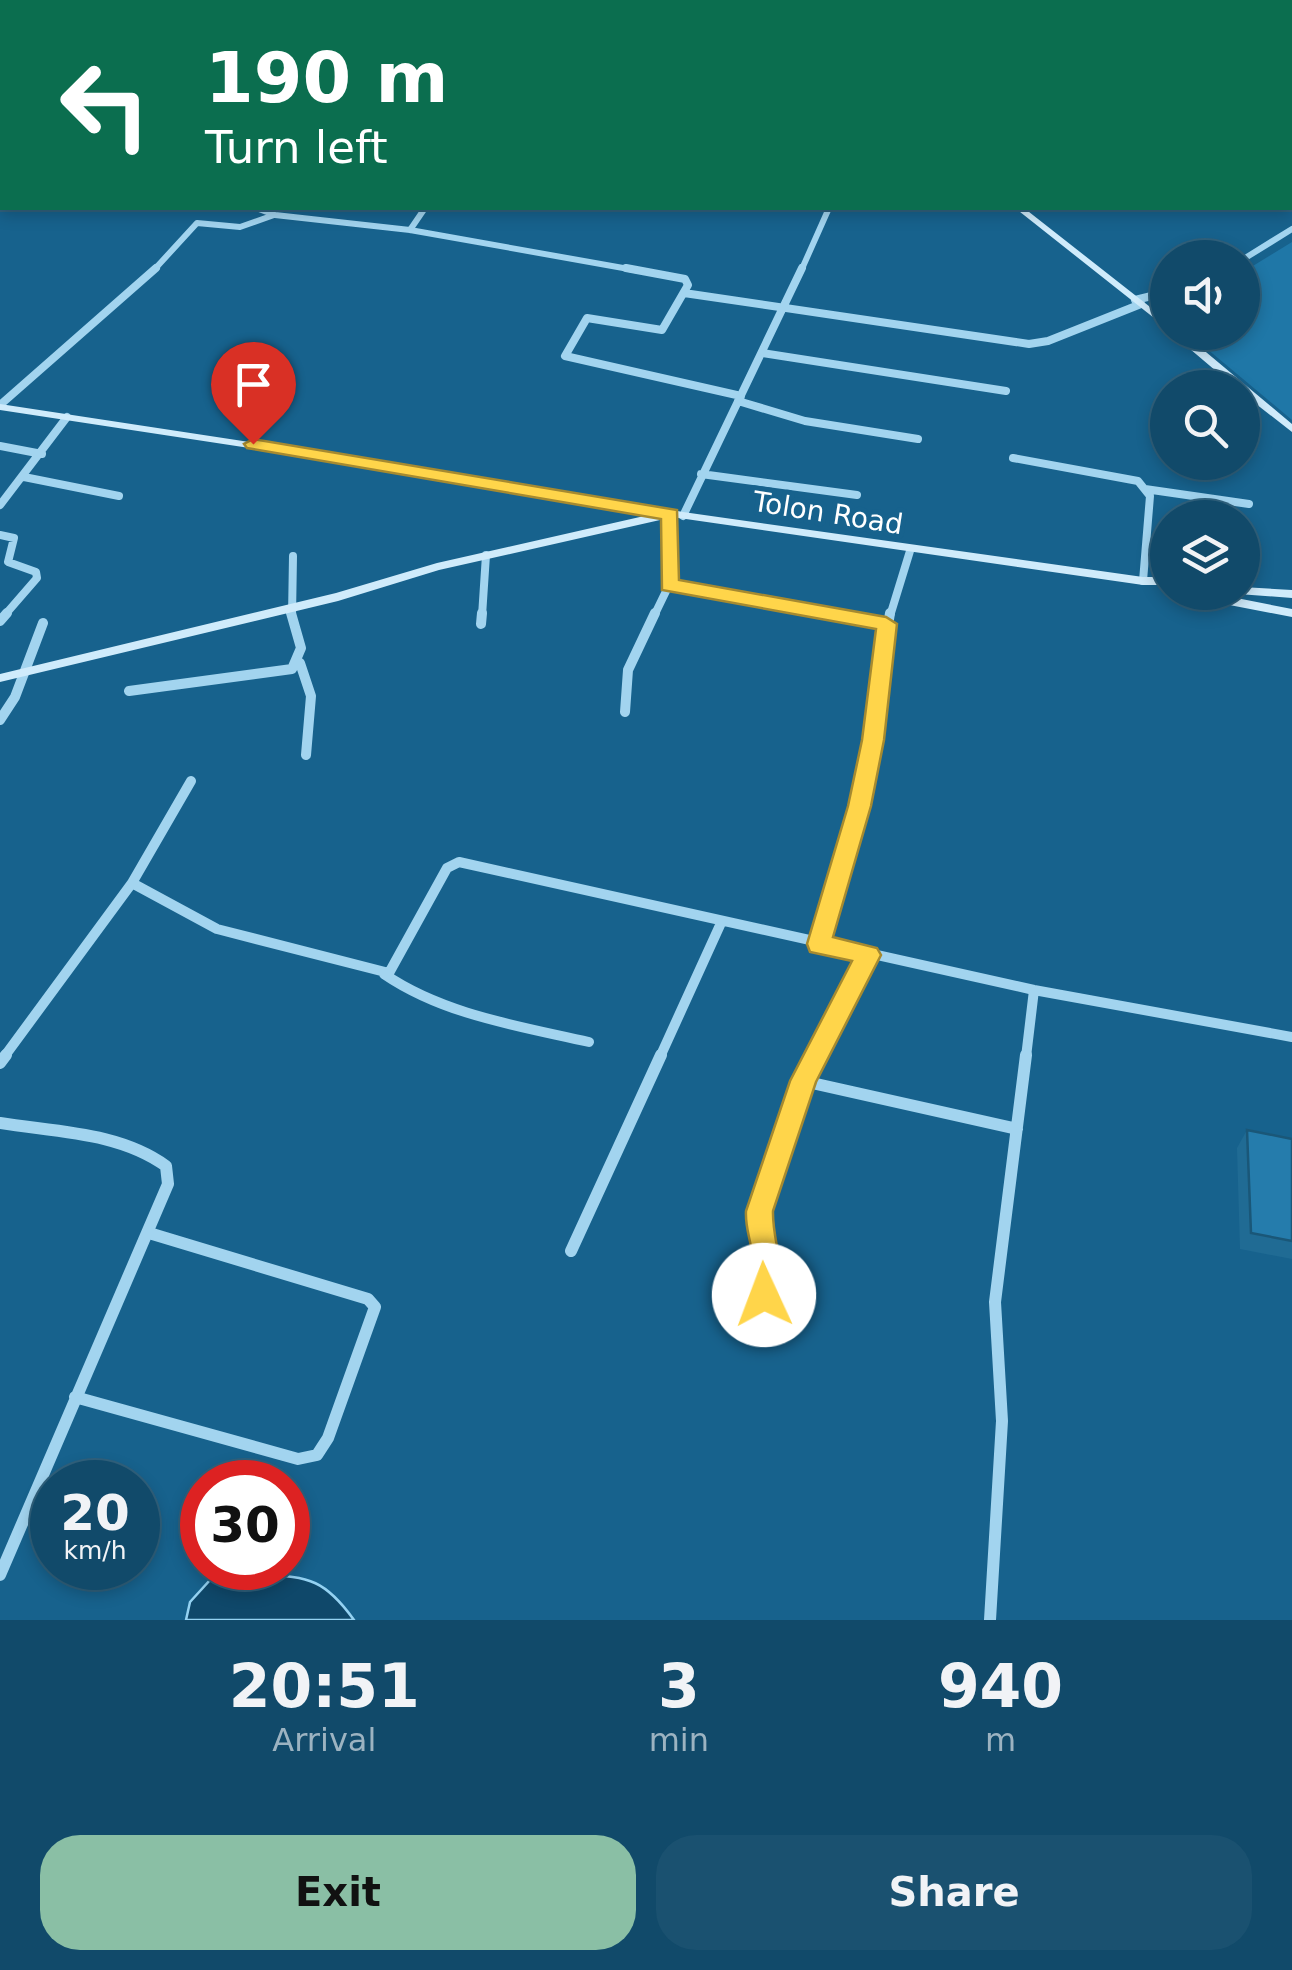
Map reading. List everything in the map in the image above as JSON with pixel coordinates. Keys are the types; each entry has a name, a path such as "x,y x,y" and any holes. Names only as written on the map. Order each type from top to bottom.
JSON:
{"main road":[{"path":"1022,210 1150,312"},
{"path":"1197,350 1292,429"},
{"name":"Tolon Road","path":"0,406 507,484 677,515 1143,582"},
{"path":"0,678 486,555 677,515"},
{"path":"1143,582 1150,582"},
{"path":"1143,582 1150,584"},
{"path":"1260,591 1292,594"},
{"path":"1260,607 1292,613"}],"street":[{"path":"262,210 410,230 685,279 689,282 662,330 587,318 566,356 740,399 806,421 918,439"},
{"path":"410,230 424,210"},
{"path":"625,712 628,670 670,585 677,515 740,399 828,210"},
{"path":"0,406 148,277 197,224 240,227 275,214"},
{"path":"1260,248 1292,228"},
{"path":"684,293 1029,344 1048,341 1150,298"},
{"path":"762,354 1006,391"},
{"path":"0,505 67,417"},
{"path":"0,446 42,454"},
{"path":"1013,458 1127,476 1146,489 1150,496 1143,582"},
{"path":"701,474 858,495"},
{"path":"24,477 119,496"},
{"path":"1146,489 1222,500"},
{"path":"0,535 14,538 8,562 36,572 37,578 0,621"},
{"path":"819,944 863,790 886,624 910,550"},
{"path":"481,624 486,555"},
{"path":"129,691 292,670 300,663 302,650 290,607 294,556"},
{"path":"670,585 886,624"},
{"path":"0,720 28,671 28,652 42,624"},
{"path":"300,663 307,673 312,712 306,754"},
{"path":"0,1063 132,883 191,781"},
{"path":"383,973 393,969 447,868 454,862 1034,990 1292,1037"},
{"path":"132,883 217,929 383,973 396,984 478,1015 589,1042"},
{"path":"571,1251 722,922"},
{"path":"757,1337 767,1274 767,1255 758,1229 760,1211 803,1081 868,955"},
{"path":"990,1620 1000,1473 999,1334 995,1302 1034,990"},
{"path":"803,1081 1017,1129"},
{"path":"0,1123 114,1143 155,1156 166,1166 168,1184 0,1576"},
{"path":"75,1397 298,1459 317,1455 328,1438 374,1307 368,1299 149,1232"}],"shaded area":[{"path":"1292,242 1292,420 1260,393 1260,370 1232,370 1208,350 1260,350 1260,262"},
{"path":"310,1581 335,1597 354,1620 186,1620 190,1602 201,1590 310,1590"}],"building":[{"path":"1247,1130 1292,1139 1292,1241 1251,1233"}],"route":[{"path":"253,444 671,514 670,585 886,624 873,740 860,806 819,944 868,955 803,1081 760,1211 758,1229 767,1255 764,1295"}]}
